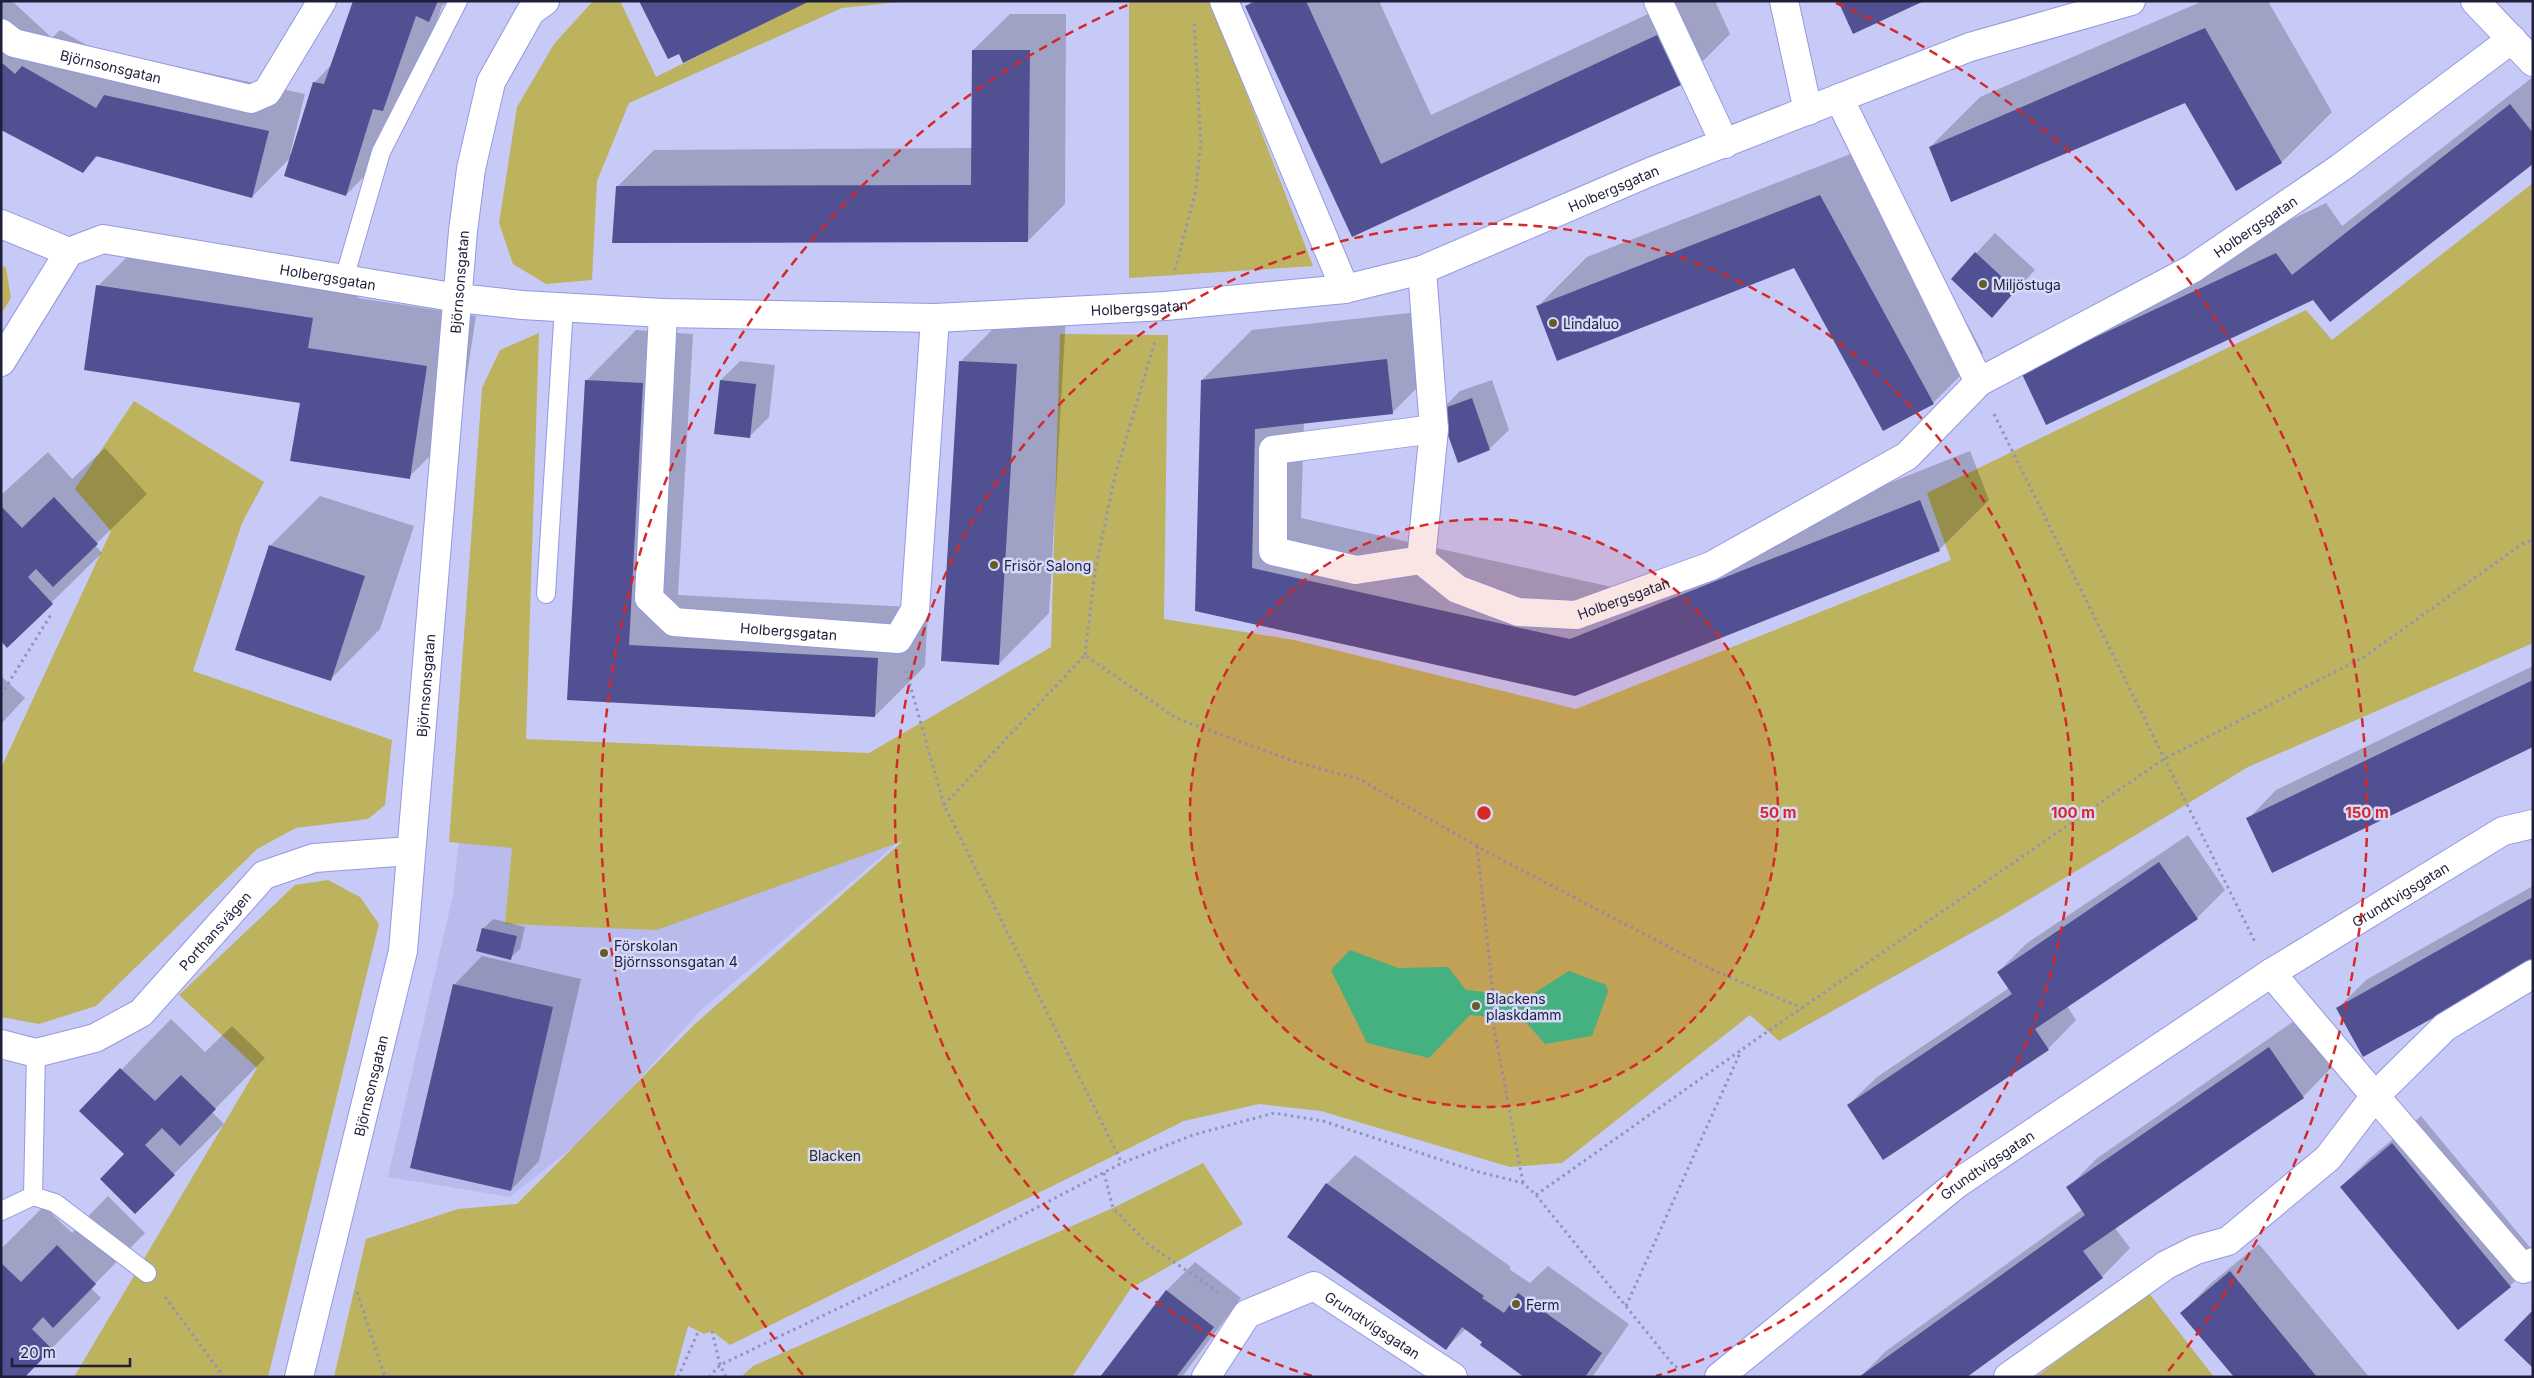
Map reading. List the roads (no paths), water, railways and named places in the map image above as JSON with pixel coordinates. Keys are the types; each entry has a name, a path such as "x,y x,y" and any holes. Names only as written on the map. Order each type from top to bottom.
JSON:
{"street":[{"name":"Björnsonsgatan","path":"1,33 14,42 251,99 266,92 282,63 322,1"},
{"name":"Björnsonsgatan","path":"299,1377 403,951 410,850 458,298 472,169 491,82 531,11 544,1"},
{"path":"1224,1 1345,289"},
{"path":"1784,1 1808,111"},
{"path":"2475,1 2533,62"},
{"name":"Holbergsgatan","path":"69,252 103,239 458,298 663,313 935,318 1165,306 1345,289 1422,270 1650,172 1970,47 2118,3"},
{"path":"1661,6 1724,144"},
{"name":"Holbergsgatan","path":"1421,560 1456,590 1518,612 1576,615 1711,566 1907,456 1979,382 2192,269 2340,168 2512,38"},
{"path":"1839,98 1979,382"},
{"path":"1,224 69,252 1,362"},
{"path":"1422,270 1434,429 1421,560 1356,570 1273,552 1273,450 1434,429"},
{"name":"Holbergsgatan","path":"663,313 649,598 674,622 898,639 915,610 935,318"},
{"name":"Grundtvigsgatan","path":"1731,1373 1958,1183 2270,973 2502,831 2533,824"},
{"name":"Porthansvägen","path":"1,1044 36,1053 95,1038 141,1013 264,875 314,858 410,850"},
{"path":"2270,973 2524,1269 2533,1262"},
{"path":"2008,1377 2166,1265 2196,1250 2228,1241 2328,1158 2375,1096 2445,1027 2533,974"},
{"name":"Grundtvigsgatan","path":"1206,1377 1248,1314 1314,1286 1453,1377"}],"lane":[{"path":"344,279 381,152 458,1"},
{"path":"546,594 564,306"},
{"path":"33,1196 36,1053"},
{"path":"1,1211 33,1196 55,1203 147,1274"}],"place":[{"name":"Miljöstuga","path":"1983,284"},
{"name":"Lindaluo","path":"1553,323"},
{"name":"Frisör Salong","path":"994,565"},
{"name":"Förskolan Björnssonsgatan 4","path":"604,953"},
{"name":"Blackens plaskdamm","path":"1476,1006"},
{"name":"Ferm","path":"1516,1304"}],"park label":[{"name":"Blacken","path":"835,1155"}]}
